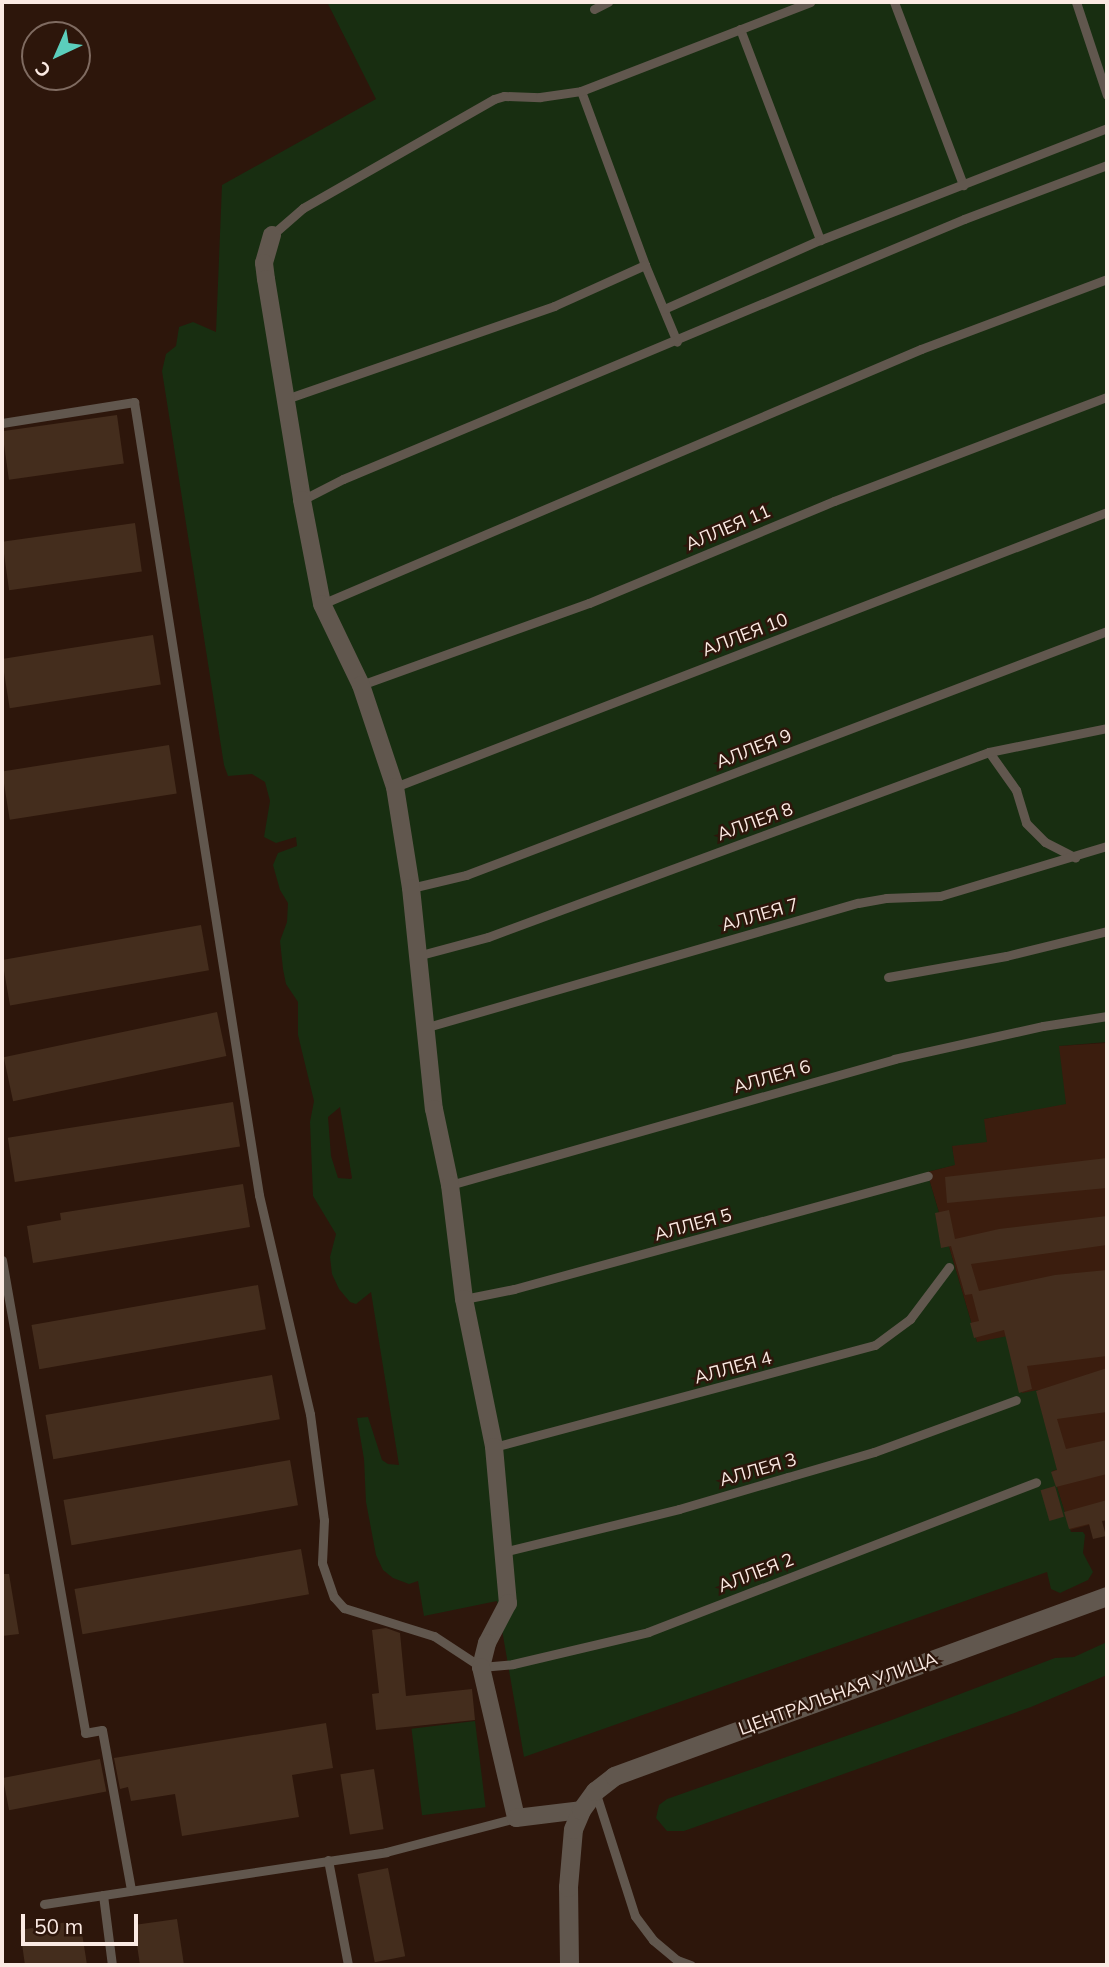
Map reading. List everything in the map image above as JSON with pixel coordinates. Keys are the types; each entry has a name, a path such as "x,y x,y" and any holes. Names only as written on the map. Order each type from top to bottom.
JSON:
{"street":[{"path":"272,235 264,263 302,500 323,604 361,685 395,787 411,888 434,1109 450,1185 464,1298 494,1447 508,1603 487,1643 481,1667 516,1818 580,1810 573,1829 569,1867 569,1965"},
{"name":"ЦЕНТРАЛЬНАЯ УЛИЦА","path":"580,1810 595,1791 629,1769 1107,1597"}],"lane":[{"path":"594,9 608,2"},
{"path":"272,235 303,208 494,99 504,96 540,97 581,91 810,2"},
{"path":"894,2 963,186"},
{"path":"1076,2 1107,95"},
{"path":"740,29 820,240"},
{"path":"581,91 645,265 677,342"},
{"path":"664,309 820,240 1107,128"},
{"path":"302,500 343,479 677,342 964,219 1107,165"},
{"path":"286,399 554,306 645,265"},
{"path":"323,604 921,349 1107,279"},
{"name":"АЛЛЕЯ 11","path":"361,685 589,603 834,501 1107,397"},
{"path":"2,423 134,402 259,1195 310,1414 324,1520 322,1563 334,1597 344,1608 434,1636 481,1667"},
{"name":"АЛЛЕЯ 10","path":"395,787 1107,512"},
{"name":"АЛЛЕЯ 9","path":"411,888 466,875 1107,631"},
{"name":"АЛЛЕЯ 8","path":"417,956 488,937 989,752 1107,728"},
{"path":"989,752 1016,790 1026,823 1045,842 1075,857"},
{"name":"АЛЛЕЯ 7","path":"424,1028 858,903 886,898 940,896 1107,846"},
{"path":"888,977 1006,956 1107,931"},
{"name":"АЛЛЕЯ 6","path":"450,1185 894,1059 1043,1026 1107,1016"},
{"name":"АЛЛЕЯ 5","path":"464,1298 527,1285 928,1176"},
{"path":"2,1261 85,1733 102,1730 131,1890"},
{"name":"АЛЛЕЯ 4","path":"494,1447 875,1345 910,1320 949,1267"},
{"name":"АЛЛЕЯ 3","path":"503,1552 679,1509 837,1463 1016,1400"},
{"name":"АЛЛЕЯ 2","path":"481,1667 513,1664 648,1632 1036,1482"},
{"path":"595,1791 635,1916 661,1947 677,1960 691,1965"},
{"path":"44,1904 386,1852 516,1818"},
{"path":"328,1860 348,1965"},
{"path":"103,1895 112,1965"}],"shaded area":[{"path":"1107,1043 1107,1520 1070,1530 1052,1471 1058,1469 1038,1390 1023,1394 977,1342 927,1172 954,1165 952,1146 984,1119 1065,1103 1058,1046"}],"green space":[{"path":"327,2 1107,2 1107,1042 1059,1046 1066,1104 984,1119 987,1142 952,1146 955,1165 927,1172 977,1342 1008,1336 1022,1393 1038,1390 1059,1469 1052,1471 1071,1532 1083,1532 1085,1535 1083,1553 1093,1572 1088,1580 1060,1593 1051,1589 1047,1572 524,1757 497,1601 424,1616 418,1581 409,1584 393,1578 383,1570 376,1555 366,1502 364,1459 357,1418 368,1417 382,1460 388,1464 399,1465 371,1292 356,1304 350,1302 339,1289 332,1274 330,1257 336,1234 313,1196 310,1122 314,1101 298,1035 298,1002 286,984 283,969 280,941 287,922 288,903 280,890 273,865 278,853 297,846 296,837 276,843 264,837 270,801 265,782 252,774 228,776 224,765 162,371 166,354 176,346 179,327 193,322 216,332 222,185 376,99","holes":["340,1107 352,1178 338,1178 331,1156 328,1117"]},
{"path":"1107,1642 1107,1675 1031,1707 684,1831 667,1831 656,1818 659,1805 667,1799 889,1721 1055,1658 1074,1657"},
{"path":"475,1721 486,1807 422,1815 411,1729"}],"building":[{"path":"117,415 124,464 9,480 2,431"},
{"path":"135,523 142,572 9,590 2,542"},
{"path":"153,635 161,684 10,708 2,659"},
{"path":"169,745 177,793 10,820 2,771"},
{"path":"201,925 209,970 10,1005 2,960"},
{"path":"217,1012 226,1056 13,1101 4,1057"},
{"path":"233,1102 240,1146 15,1182 8,1138"},
{"path":"1107,1158 1107,1188 947,1203 945,1177"},
{"path":"243,1184 250,1227 33,1263 27,1226 61,1220 60,1213"},
{"path":"949,1210 955,1239 999,1229 1107,1216 1107,1245 971,1264 979,1291 1055,1275 1107,1270 1107,1356 1027,1366 1032,1389 1019,1393 1004,1330 974,1338 970,1323 979,1321 972,1294 965,1295 951,1246 941,1248 935,1213"},
{"path":"258,1285 266,1329 39,1369 31,1325"},
{"path":"1107,1368 1107,1412 1057,1419 1066,1449 1107,1440 1107,1474 1056,1487 1051,1472 1057,1470 1036,1391"},
{"path":"272,1375 280,1419 53,1459 45,1415"},
{"path":"290,1460 298,1505 71,1545 63,1500"},
{"path":"1055,1486 1064,1517 1049,1521 1041,1490"},
{"path":"1107,1500 1107,1520 1102,1521 1106,1536 1093,1539 1089,1524 1069,1529 1064,1512"},
{"path":"301,1549 309,1594 82,1634 74,1589"},
{"path":"2,1574 9,1574 19,1634 2,1636"},
{"path":"386,1628 400,1633 406,1696 472,1689 475,1720 376,1730 372,1694 379,1693 372,1630"},
{"path":"326,1723 333,1768 292,1775 299,1817 182,1836 175,1794 131,1801 128,1787 120,1789 114,1758"},
{"path":"100,1759 106,1791 9,1810 3,1778"},
{"path":"374,1769 384,1829 350,1835 340,1774"},
{"path":"388,1868 405,1956 375,1962 358,1874"},
{"path":"177,1919 184,1965 140,1965 134,1925"},
{"path":"80,1920 87,1965 25,1965 20,1930"}]}
